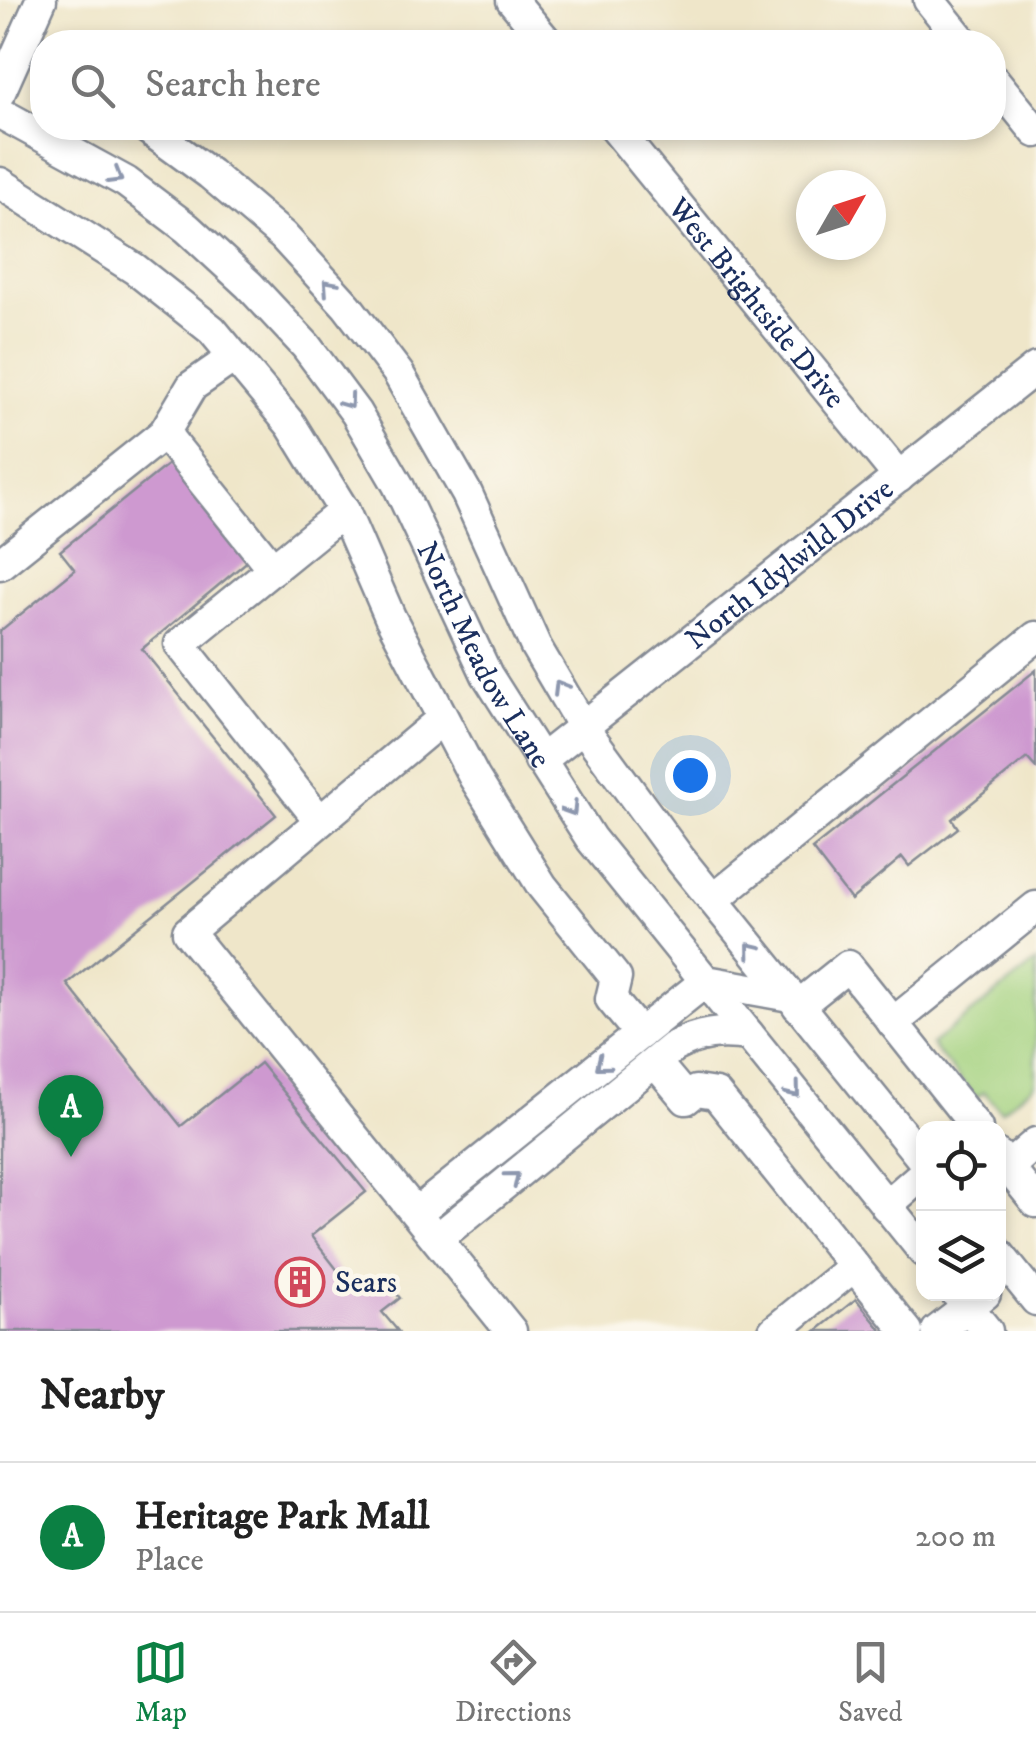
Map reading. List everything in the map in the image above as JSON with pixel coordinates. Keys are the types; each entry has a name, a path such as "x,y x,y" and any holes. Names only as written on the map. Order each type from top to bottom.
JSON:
{"street":[{"path":"0,92 19,60 41,0"},
{"path":"512,0 536,30"},
{"path":"929,0 953,30"},
{"path":"1006,95 1036,132"},
{"name":"North Meadow Lane","path":"0,113 30,129"},
{"name":"North Meadow Lane","path":"50,140 109,172 156,205 249,285 306,346 356,413 398,485 487,676 591,839 916,1242"},
{"name":"North Meadow Lane","path":"163,140 283,236 347,306 398,373 467,494 536,648 583,727 629,793 916,1150"},
{"name":"West Brightside Drive","path":"626,140 899,478"},
{"path":"0,183 135,269 212,330 291,425 344,511 390,618 442,719 542,886 616,978 611,1000 640,1034"},
{"path":"0,564 164,433 192,386 234,356"},
{"name":"North Idylwild Drive","path":"540,761 1036,368"},
{"path":"164,433 273,568"},
{"path":"320,821 180,644 344,511"},
{"path":"714,900 1036,638"},
{"path":"442,719 188,932 511,1331"},
{"path":"893,1024 1036,907"},
{"path":"416,1213 706,981 794,1001 848,966 970,1121"},
{"path":"437,1240 655,1062 694,1036 717,1031 748,1035"},
{"path":"655,1062 686,1099 696,1091 716,1094 907,1331"},
{"path":"1006,1159 1036,1142"},
{"path":"1006,1165 1036,1202"},
{"path":"886,1206 916,1180"},
{"path":"1012,1265 1036,1300"},
{"path":"774,1331 854,1266"},
{"path":"938,1331 967,1301"},
{"path":"972,1301 987,1331"}],"green space":[{"path":"1036,962 1036,1080 1001,1111 984,1092 976,1098 931,1045"}],"building":[{"path":"172,461 250,559 142,649 276,815 67,984 181,1126 260,1063 366,1192 311,1236 353,1290 368,1278 373,1285 383,1277 400,1298 382,1312 398,1331 0,1331 0,631 75,570 60,551"},
{"path":"1036,670 1036,768 1027,758 952,819 958,828 909,866 902,857 851,900 812,849"},
{"path":"856,1299 882,1331 816,1331"}],"place":[{"name":"Heritage Park Mall","path":"71,1157"},
{"name":"Sears","path":"300,1282"}]}
